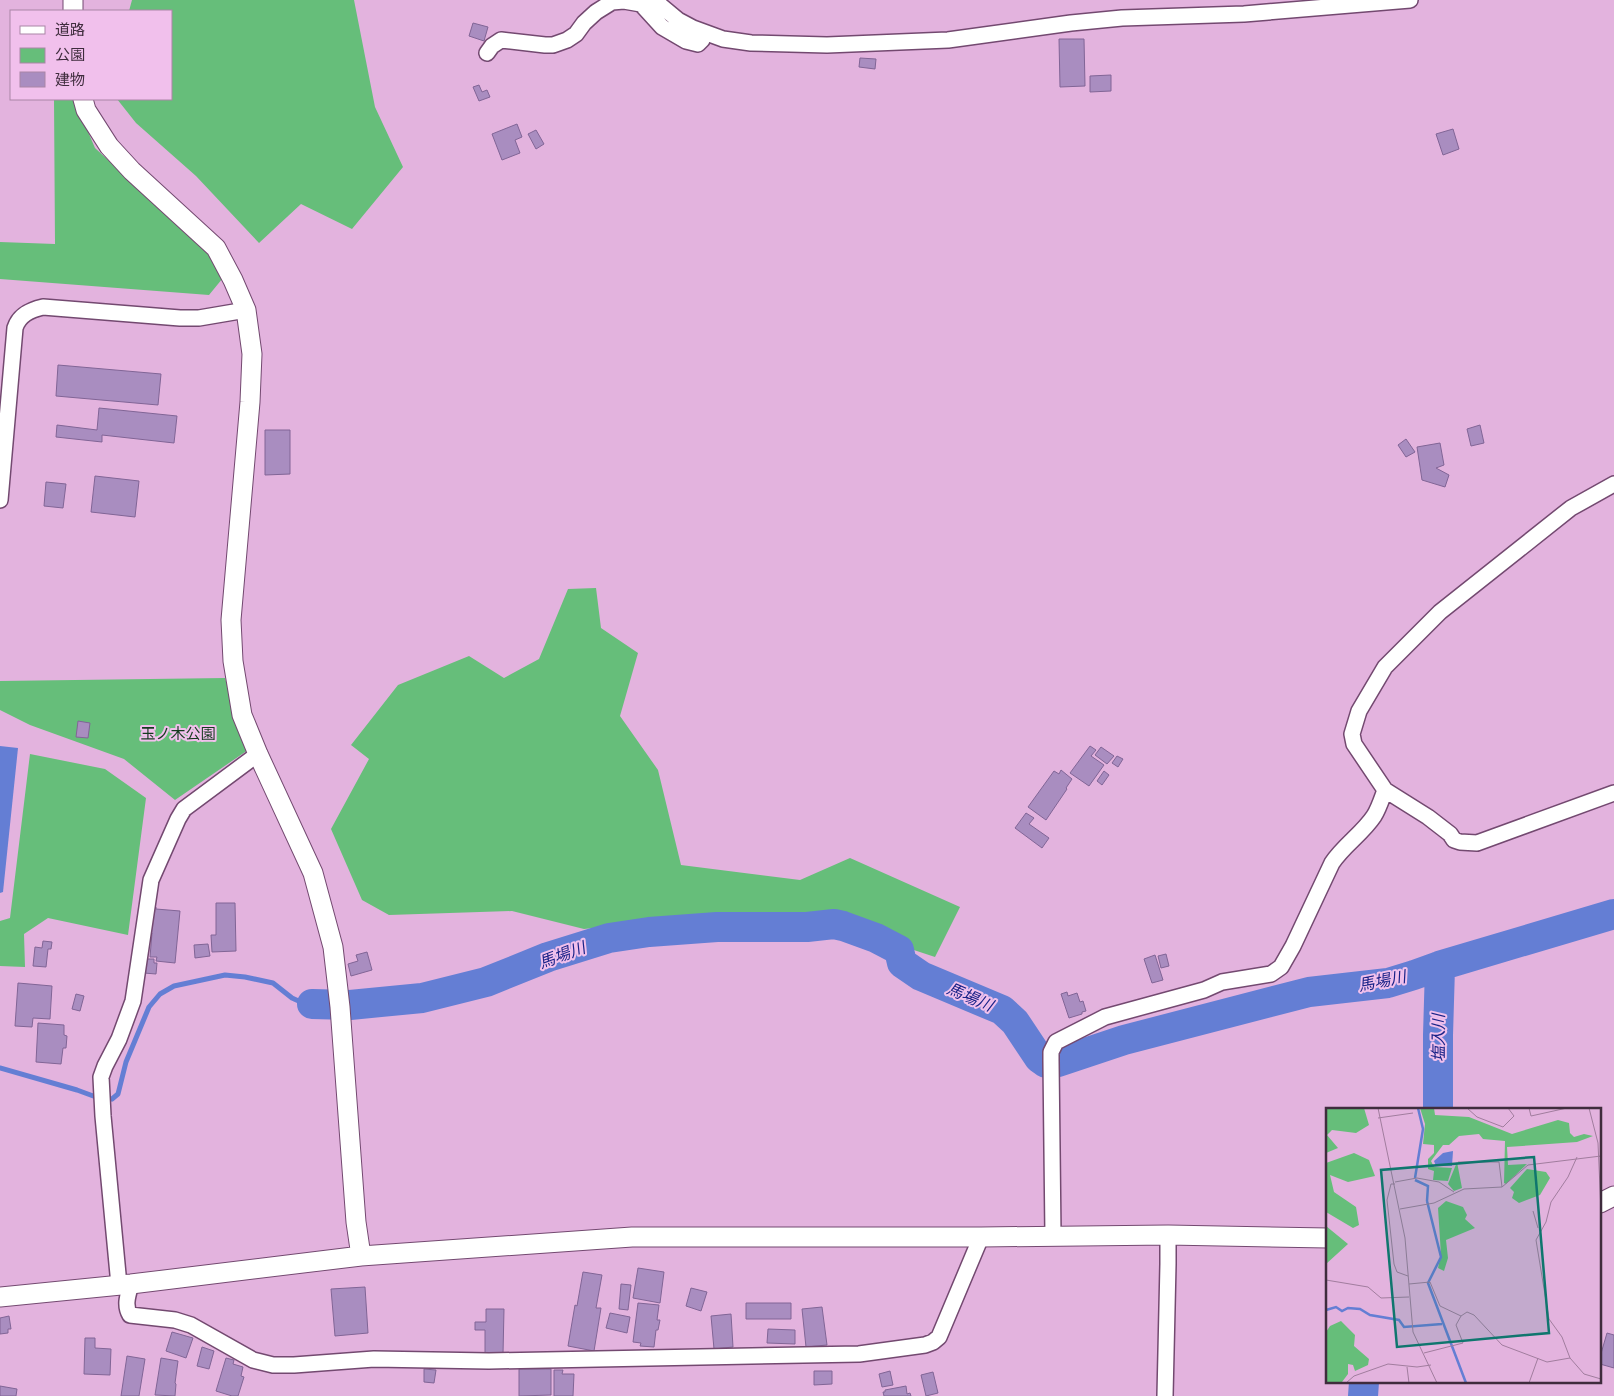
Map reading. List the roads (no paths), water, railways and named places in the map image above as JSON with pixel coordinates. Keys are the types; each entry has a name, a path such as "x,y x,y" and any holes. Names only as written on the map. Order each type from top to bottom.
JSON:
{"street":[{"path":"654,0 678,20 704,33 723,39 751,43 827,45 948,40 1122,18 1244,14 1410,0"},
{"path":"487,53 492,46 501,40 553,45 567,40 576,34 596,12 612,2 624,1 641,4 662,27 686,41 698,44 702,40 704,33"},
{"path":"83,100 86,110 109,146 132,171 216,248 246,310 252,354 250,402 231,620 233,661 242,715 313,873 333,947 340,1007 356,1222 361,1256"},
{"path":"0,500 15,328 22,315 43,307 180,318 200,318 246,310"},
{"path":"1614,484 1571,508 1440,612 1385,667 1359,711 1352,734 1354,744 1385,790 1428,817 1450,834 1454,840 1467,843 1477,843 1614,793"},
{"path":"258,754 184,809 178,819 151,880 133,1001 102,1077 103,1116 127,1310 130,1315 175,1320 191,1325 253,1360 273,1365 374,1359 489,1361 859,1354 925,1345 939,1337 946,1316 981,1237"},
{"path":"1053,1236 1050,1061 1051,1052 1056,1042 1105,1017 1204,990 1222,982 1272,974 1281,967 1294,946 1332,863 1340,851 1366,827 1376,814 1385,790"},
{"path":"1602,1202 1614,1196"},
{"path":"0,1297 125,1285 361,1256 632,1237 1168,1236 1326,1238"},
{"path":"1165,1396 1168,1236"}],"water":[{"path":"0,746 18,748 3,892 0,893"}],"waterway":[{"name":"馬場川","path":"312,1004 350,1005 422,998 486,982 548,957 609,938 649,932 717,927 807,927 834,924 876,938 899,950 902,963 921,976 1002,1010 1015,1022 1039,1058 1046,1063 1058,1062 1124,1040 1309,992 1388,983 1614,914"},
{"name":"塩入川","path":"1438,1108 1439,966"},
{"path":"112,1099 118,1094 126,1062 149,1007 160,994 174,986 225,975 245,977 273,983 292,998 303,1003 312,1004"},
{"path":"0,1068 96,1097"},
{"name":"塩入川","path":"1363,1396 1364,1384"}],"park label":[{"name":"玉ノ木公園","path":"178,733"}]}
